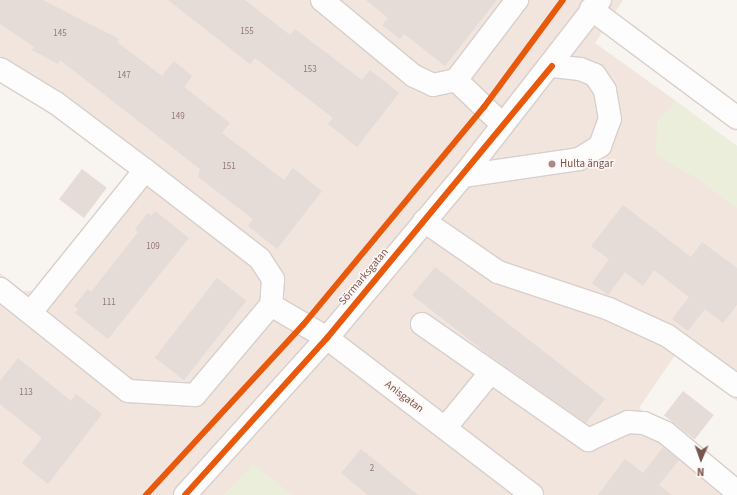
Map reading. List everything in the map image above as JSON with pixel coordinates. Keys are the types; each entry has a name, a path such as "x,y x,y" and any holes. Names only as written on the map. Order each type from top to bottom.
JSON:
{"street":[{"path":"322,0 414,76 433,85 456,80 517,0"},
{"path":"595,4 737,118"},
{"name":"Sörmarksgatan","path":"185,495 326,338 463,176 503,124 552,66 595,4"},
{"path":"463,176 579,159 600,146 610,119 605,90 595,75 580,69 552,66"},
{"path":"0,69 56,103 145,170 260,259 273,279 271,305 195,395 128,391 31,312 0,289"},
{"path":"456,80 503,124"},
{"path":"31,312 145,170"},
{"path":"424,221 498,272 610,309 668,336 737,386"},
{"name":"Anisgatan","path":"271,305 326,338 532,495"},
{"path":"422,324 588,440 628,422 644,423 666,433 737,492"},
{"path":"445,428 491,372"}],"shaded area":[{"path":"0,0 623,0 595,43 676,101 657,122 704,183 737,208 737,401 697,367 675,355 639,408 737,477 737,495 292,495 253,465 224,495 0,495 0,273 23,291 33,291 131,172 53,110 0,80"}],"green space":[{"path":"676,101 737,146 737,208 704,183 656,155 657,122"},
{"path":"253,464 292,495 224,495"}],"building":[{"path":"0,0 43,0 119,39 117,42 162,76 174,61 192,76 184,87 230,123 222,133 284,180 293,168 322,191 277,249 248,226 253,219 198,177 200,169 60,60 58,64 32,50 34,47 0,24"},
{"path":"168,0 245,0 290,35 295,29 362,80 370,70 399,93 357,147 328,124 333,118 255,58 250,64"},
{"path":"366,0 497,0 445,66 404,34 400,39 382,25 388,18"},
{"path":"82,169 107,188 84,218 59,199"},
{"path":"623,205 691,257 702,242 737,268 737,305 723,323 705,309 688,331 672,319 689,297 654,270 643,286 625,272 608,295 592,283 609,259 591,246"},
{"path":"155,211 189,238 108,339 75,313 78,309 74,306 88,289 91,292 138,232 135,229 148,213 151,216"},
{"path":"435,267 605,399 586,423 489,355 412,295"},
{"path":"217,278 246,301 184,380 155,358"},
{"path":"18,358 71,401 76,394 102,414 48,484 22,463 42,438 0,404 0,381"},
{"path":"683,391 714,415 695,439 664,415"},
{"path":"663,447 679,460 659,485 672,495 598,495 625,459 643,473"},
{"path":"361,449 418,495 368,495 341,473"}],"cycle path":[{"path":"146,495 303,325 484,107 563,0"},
{"path":"185,495 327,338 552,66"}],"place":[{"name":"Hulta ängar","path":"552,164"}]}
